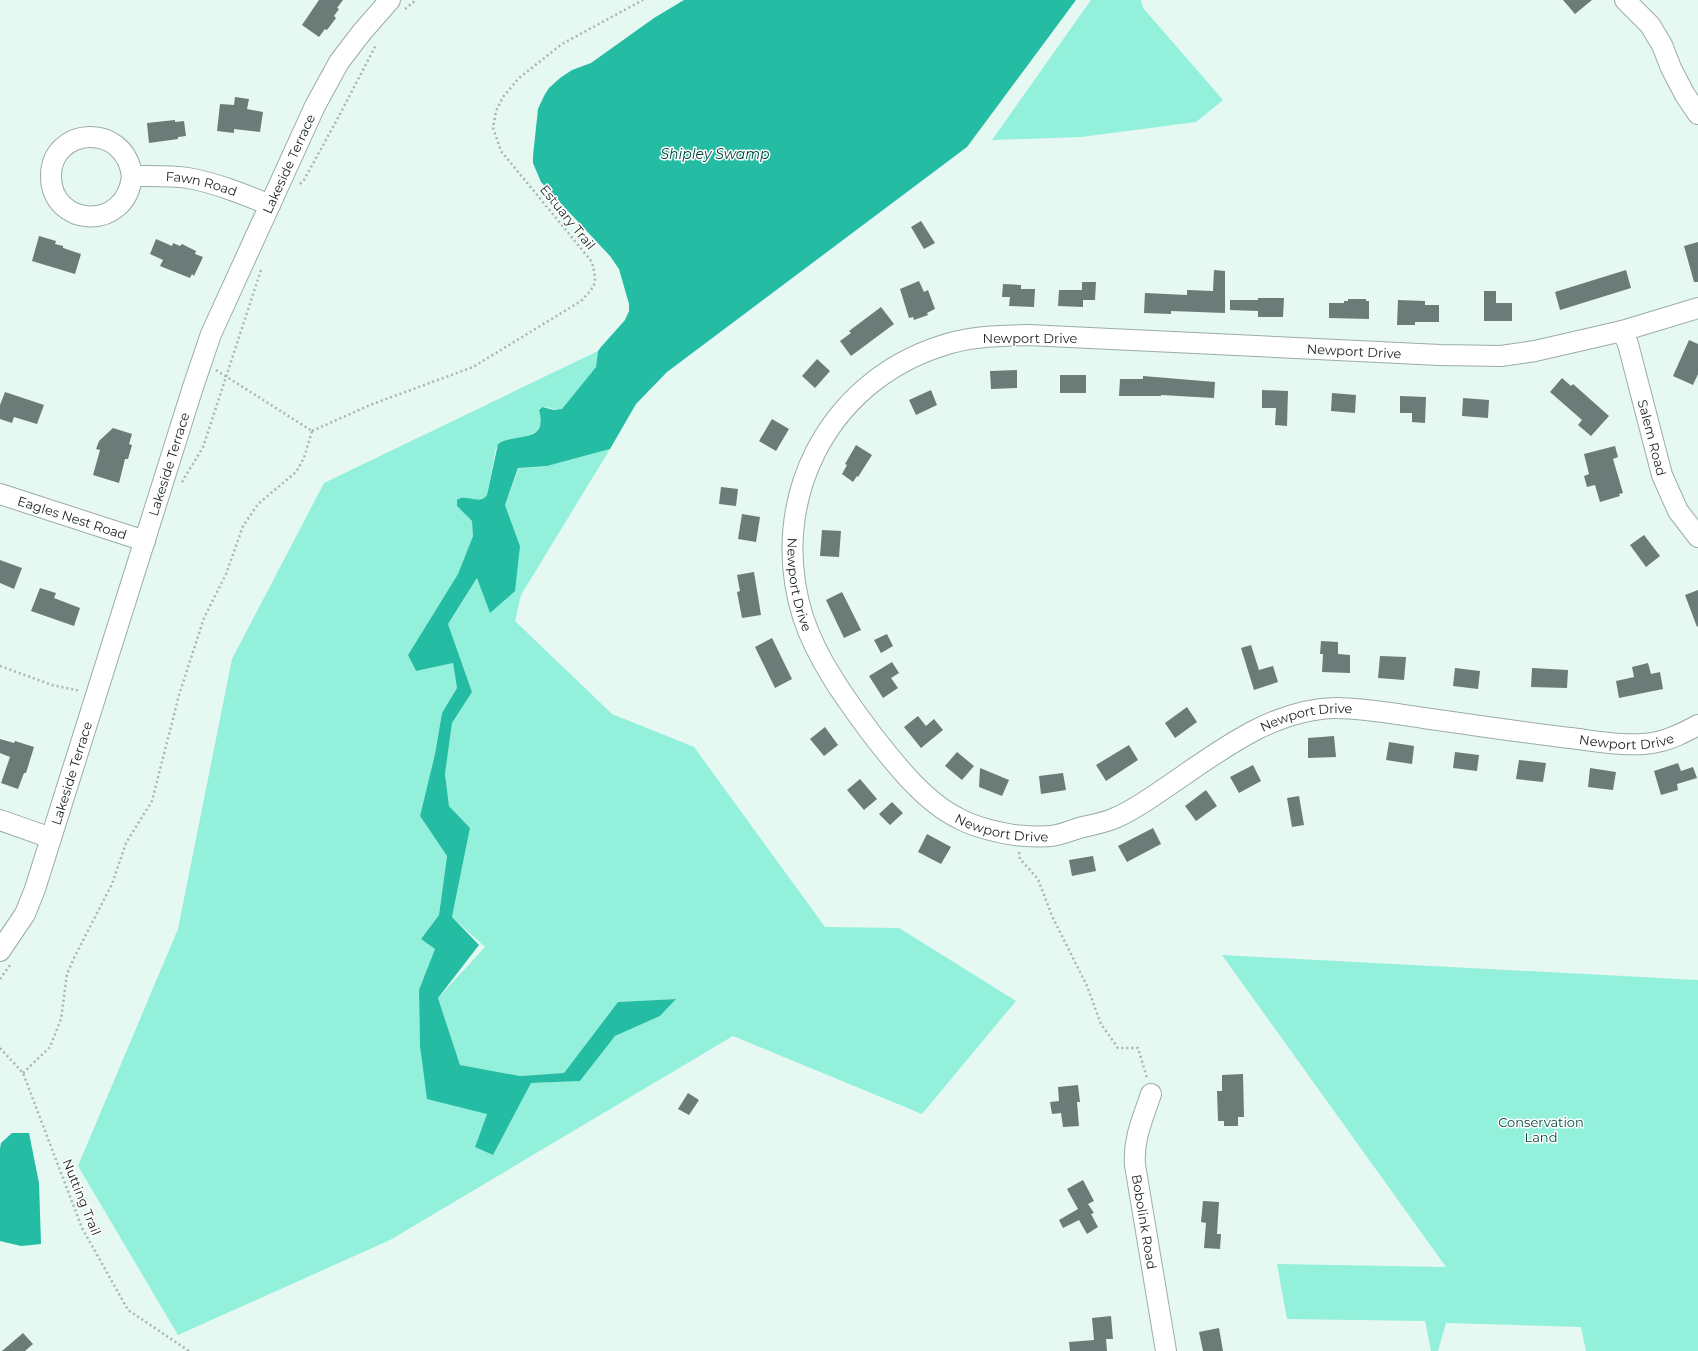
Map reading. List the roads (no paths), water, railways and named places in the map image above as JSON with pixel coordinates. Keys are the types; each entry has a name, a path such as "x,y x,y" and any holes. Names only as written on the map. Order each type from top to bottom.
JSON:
{"street":[{"path":"1624,0 1650,25 1662,44 1671,68 1685,95 1698,114"},
{"name":"Lakeside Terrace","path":"6,956 26,914 212,334 315,106 339,62 362,32 395,7"},
{"path":"92,137 109,141 123,152 131,168 132,176 128,193 118,207 104,215 87,217 70,212 58,200 52,184 51,175 55,158 64,148 74,140 92,137"},
{"name":"Fawn Road","path":"132,176 172,176 187,178 237,192 270,205"},
{"name":"Newport Drive","path":"1698,308 1622,331 1535,351 1501,356 1470,357 1028,336 969,338 942,345 914,356 888,370 864,389 844,408 826,433 810,462 797,505 793,541 796,586 802,612 809,632 818,652 864,723 893,761 935,803 958,818 985,828 1015,835 1052,836 1114,819 1148,800 1232,744 1262,727 1292,715 1314,710 1336,708 1376,711 1550,736 1638,744 1664,740 1677,736 1698,725"},
{"name":"Salem Road","path":"1622,331 1628,344 1662,475 1678,511 1698,537"},
{"name":"Eagles Nest Road","path":"0,494 145,541"},
{"path":"0,820 51,838"},
{"name":"Bobolink Road","path":"1151,1094 1137,1136 1134,1158 1166,1351"}],"water":[{"name":"Shipley Swamp","path":"684,0 1076,0 967,147 667,372 636,404 610,449 547,466 518,468 505,505 520,546 515,591 490,613 477,578 448,624 472,692 452,723 445,774 449,806 470,828 452,917 479,945 438,998 460,1065 520,1076 564,1073 618,1002 676,999 660,1016 615,1036 580,1081 531,1083 493,1155 475,1147 487,1114 427,1099 420,1046 419,990 435,949 421,939 439,915 447,856 420,816 435,754 442,713 457,688 453,663 416,671 408,655 458,574 473,536 472,521 457,506 457,500 463,498 477,500 484,498 487,495 498,444 535,433 539,428 541,421 539,410 542,407 554,410 562,409 596,367 598,351 625,320 629,311 629,304 619,269 610,256 541,182 533,163 538,109 549,88 560,78 572,70 591,63 654,18"},
{"path":"12,1133 29,1133 39,1183 41,1244 21,1246 0,1241 0,1149 1,1143"}],"park label":[{"name":"Conservation Land","path":"1541,1130"}]}
